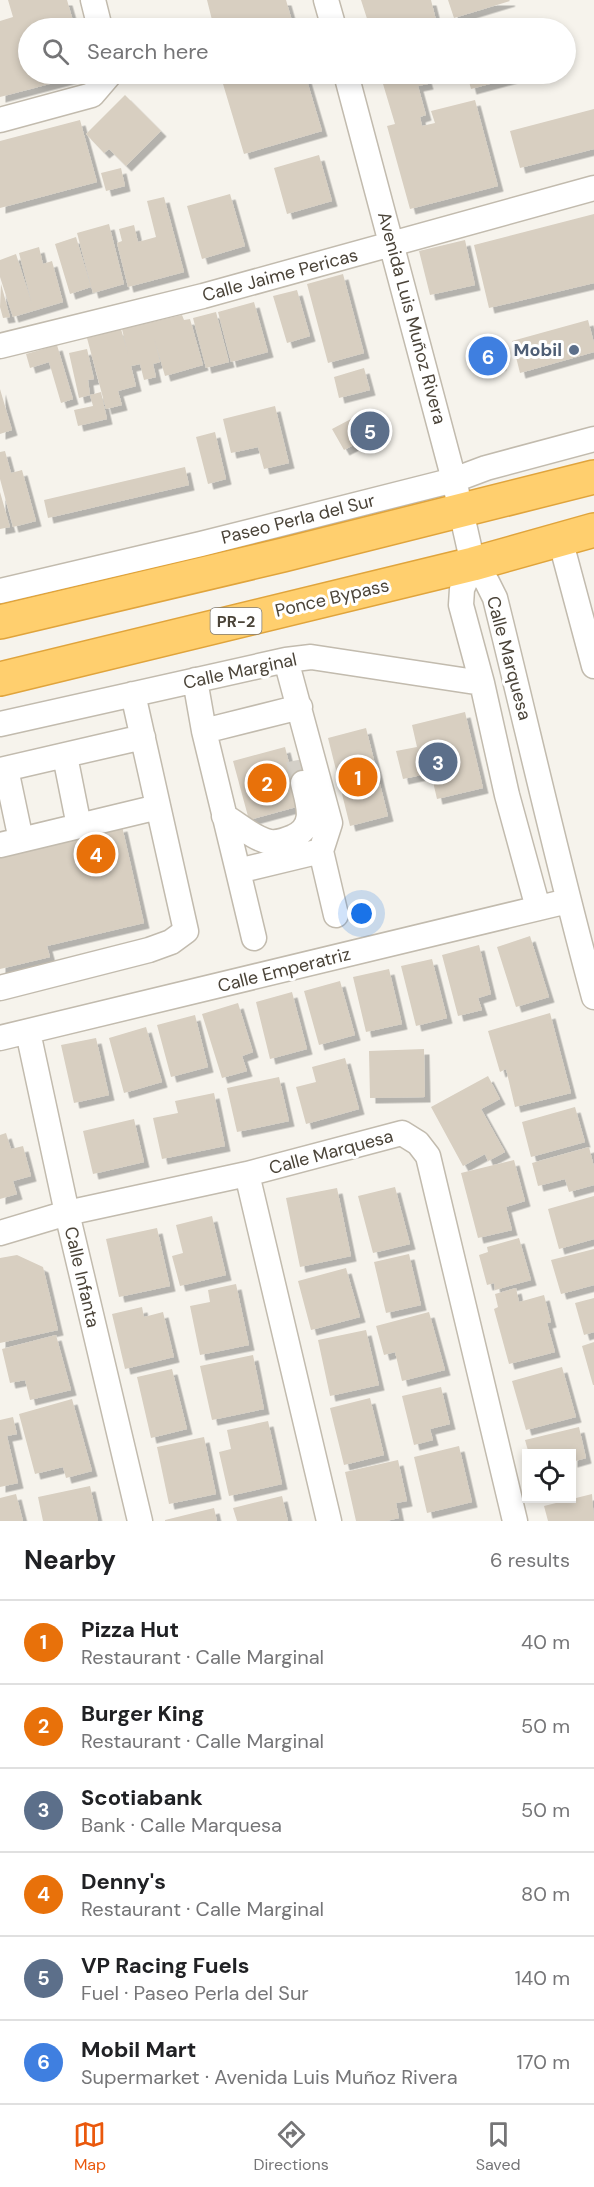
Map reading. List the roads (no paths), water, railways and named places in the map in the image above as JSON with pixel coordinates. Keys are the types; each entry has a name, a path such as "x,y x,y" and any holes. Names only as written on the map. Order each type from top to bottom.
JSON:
{"highway":[{"path":"0,622 457,496 594,477"},
{"name":"Ponce Bypass","path":"0,679 473,564 594,530"}],"street":[{"path":"93,0 98,18"},
{"path":"326,0 331,18"},
{"path":"0,120 92,95 101,84"},
{"name":"Avenida Luis Muñoz Rivera","path":"349,84 393,244 473,564"},
{"name":"Calle Jaime Pericas","path":"0,346 203,296 594,188"},
{"name":"Paseo Perla del Sur","path":"0,591 201,544 457,496 486,468 594,439"},
{"path":"560,539 594,666"},
{"name":"Calle Marquesa","path":"538,908 507,795 482,683 460,605 462,589 473,564 487,582 495,598 568,901 594,997"},
{"name":"Calle Marginal","path":"0,724 286,660 311,657 482,683"},
{"path":"286,660 330,823 321,851 336,915"},
{"path":"195,680 204,731 254,938"},
{"path":"0,988 149,950 171,942 186,931 133,694"},
{"path":"204,731 302,717"},
{"path":"224,816 254,836 269,842 282,841 296,836 308,826 310,814 295,746 302,717"},
{"path":"143,737 3,770 10,842 158,807"},
{"path":"64,756 79,826"},
{"path":"507,795 542,787"},
{"path":"238,871 321,851"},
{"name":"Calle Emperatriz","path":"0,1038 568,901"},
{"name":"Calle Infanta","path":"28,1032 67,1213 140,1521"},
{"name":"Calle Marquesa","path":"0,1233 67,1213 247,1174 402,1133 418,1143 428,1156 515,1521"},
{"path":"247,1174 329,1521"}],"tunnel":[{"path":"298,760 301,775"}],"place":[{"name":"Mobil","path":"574,350"},
{"name":"Mobil Mart","path":"488,356"},
{"name":"VP Racing Fuels","path":"370,431"},
{"name":"Scotiabank","path":"438,762"},
{"name":"Pizza Hut","path":"358,777"},
{"name":"Burger King","path":"267,783"},
{"name":"Denny's","path":"96,854"}]}
